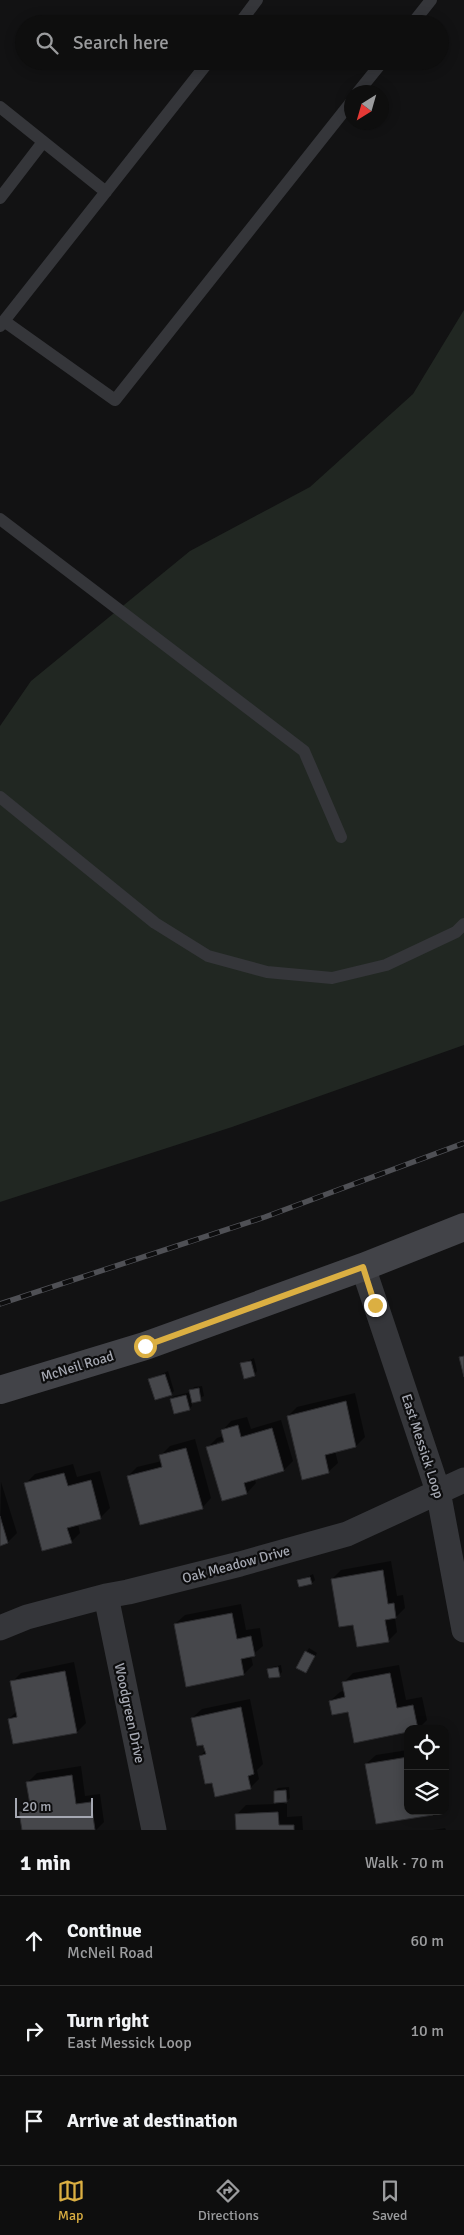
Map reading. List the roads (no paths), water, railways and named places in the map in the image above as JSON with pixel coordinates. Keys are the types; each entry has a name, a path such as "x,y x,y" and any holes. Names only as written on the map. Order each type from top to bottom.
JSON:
{"main road":[{"name":"McNeil Road","path":"0,1390 145,1346 363,1267 464,1228"}],"street":[{"name":"East Messick Loop","path":"363,1267 438,1491 464,1630"},
{"name":"Oak Meadow Drive","path":"0,1628 27,1617 240,1564 347,1534 464,1480"},
{"name":"Woodgreen Drive","path":"106,1596 154,1830"}],"lane":[{"path":"246,15 257,0"},
{"path":"419,15 431,0"},
{"path":"202,70 2,323 115,400 344,111"},
{"path":"364,85 376,70"},
{"path":"0,107 106,192"},
{"path":"0,198 43,142"},
{"path":"0,518 304,751 341,837"},
{"path":"0,797 155,923 208,956 267,972 332,978 386,965 456,932 464,924"}],"railway":[{"path":"0,1304 265,1217 464,1143"}]}
